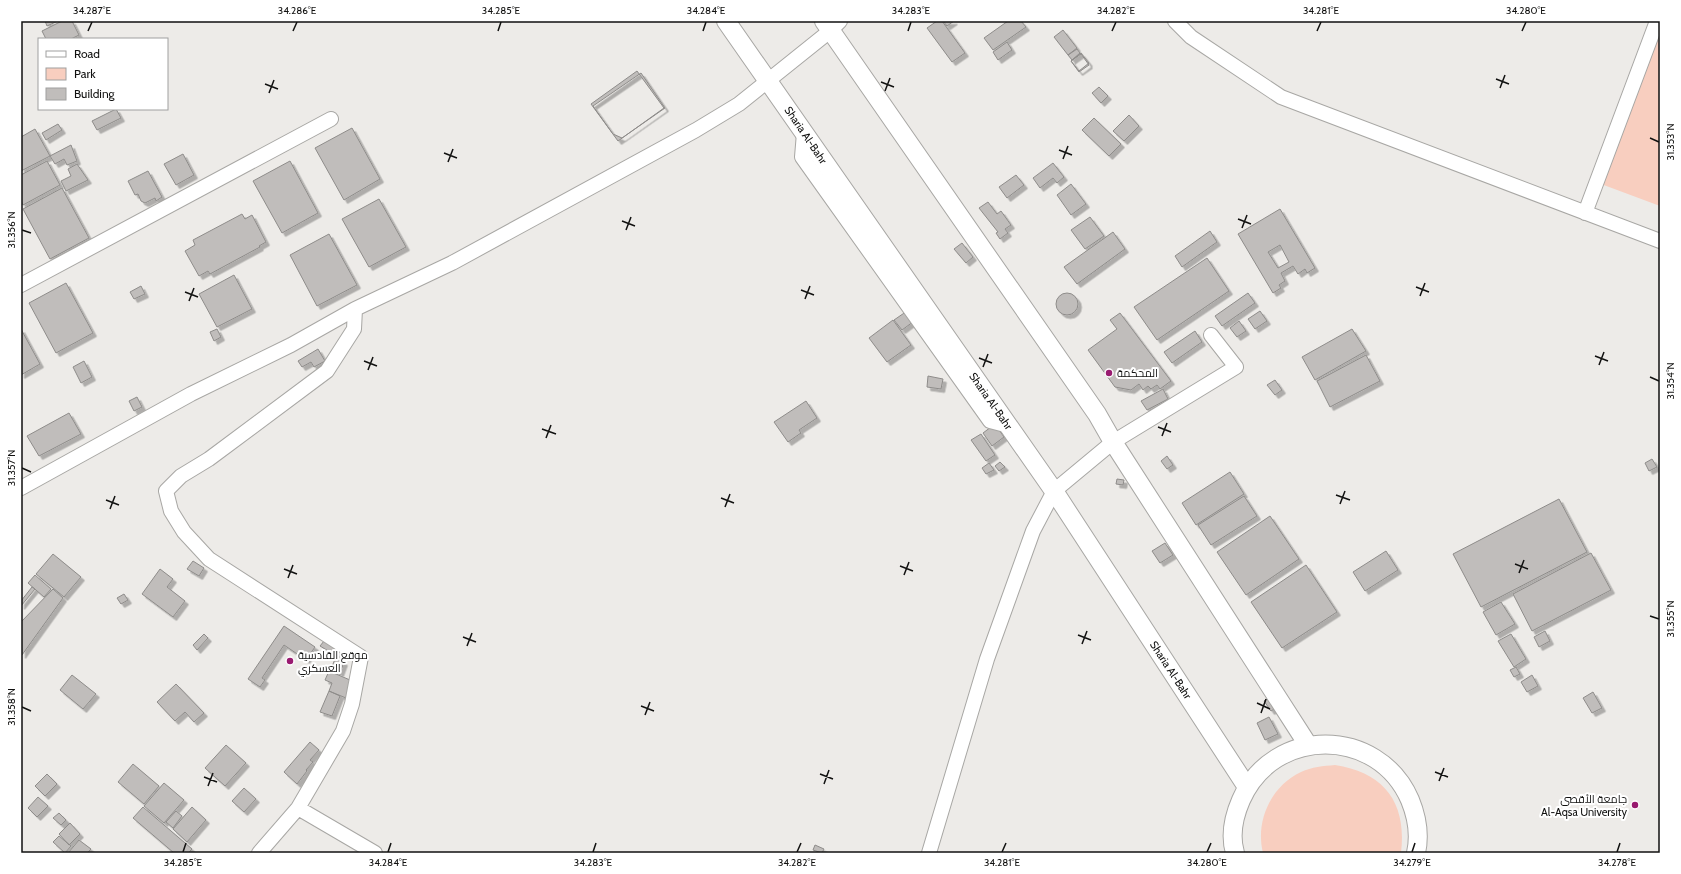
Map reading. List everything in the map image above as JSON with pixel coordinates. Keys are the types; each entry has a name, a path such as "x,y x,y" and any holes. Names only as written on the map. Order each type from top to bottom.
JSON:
{"main road":[{"name":"Sharia Al-Bahr","path":"726,21 1054,491 1247,787"},
{"path":"831,24 1097,414 1113,442 1308,745"},
{"path":"1235,853 1233,845 1235,815 1247,787 1263,767 1284,753 1308,745 1336,744 1363,752 1387,767 1404,788 1416,814 1418,841 1416,853"}],"street":[{"path":"1175,21 1191,37 1281,97 1660,241"},
{"path":"1585,213 1657,21"},
{"path":"21,488 191,394 291,345 354,309 452,262 689,134 739,104 769,81 831,24"},
{"path":"21,285 331,119"},
{"path":"259,853 298,808 343,731 352,704 361,657 209,559 184,532 171,511 166,491 181,476 209,459 327,371 354,328 354,309"},
{"path":"929,853 987,659 1033,531 1054,491 1113,442 1236,367 1211,335"},
{"path":"298,808 375,853"}],"green space":[{"path":"1660,21 1660,206 1593,181"},
{"path":"1335,765 1352,769 1367,775 1379,783 1389,793 1396,805 1400,819 1402,835 1401,853 1263,853 1261,829 1264,817 1274,795 1281,786 1290,778 1305,770"}],"building":[{"path":"45,21 58,21 47,26"},
{"path":"62,21 72,21 79,35 73,38 46,38 42,31"},
{"path":"937,21 942,21 965,53 952,62 927,28"},
{"path":"943,21 954,21 947,26"},
{"path":"1008,21 1021,21 1026,27 993,50 984,38"},
{"path":"1063,30 1077,48 1068,55 1054,37"},
{"path":"1007,42 1012,50 998,60 993,52"},
{"path":"1077,49 1080,53 1072,60 1068,55"},
{"path":"1081,53 1089,63 1079,71 1071,61"},
{"path":"1081,54 1089,65 1079,72 1071,61"},
{"path":"637,71 664,108 618,141 591,104"},
{"path":"641,73 665,108 622,138 613,134 593,106"},
{"path":"1099,87 1108,96 1101,103 1092,93"},
{"path":"114,110 117,110 121,118 97,130 92,121"},
{"path":"1129,115 1139,126 1124,141 1113,131"},
{"path":"1094,118 1121,144 1109,156 1082,130"},
{"path":"58,124 62,130 46,140 42,133"},
{"path":"352,128 380,179 344,200 315,148"},
{"path":"35,129 50,156 21,171 21,137"},
{"path":"71,145 77,161 67,165 64,159 55,164 50,156"},
{"path":"183,154 194,175 176,185 164,164"},
{"path":"47,161 60,185 23,205 21,201 21,175"},
{"path":"290,161 318,213 282,233 253,181"},
{"path":"1053,163 1064,177 1057,183 1053,178 1040,188 1033,178"},
{"path":"77,164 88,180 66,191 61,181 71,176 68,169"},
{"path":"148,171 162,197 156,201 155,198 145,203 141,201 138,194 135,195 128,181"},
{"path":"1016,175 1024,185 1007,198 999,187"},
{"path":"1071,184 1086,204 1071,215 1057,195"},
{"path":"62,188 89,238 50,259 23,209"},
{"path":"379,199 406,247 369,267 342,219"},
{"path":"988,202 997,214 1001,211 1011,225 1005,229 1008,233 1000,239 996,233 998,232 979,208"},
{"path":"1280,209 1315,268 1307,273 1305,269 1298,274 1293,266 1281,273 1285,281 1279,285 1281,288 1273,293 1238,234","holes":["1280,245 1289,262 1278,268 1268,252"]},
{"path":"242,214 245,219 252,215 266,242 259,246 260,247 210,274 208,271 199,276 185,251 195,245 193,240"},
{"path":"1090,217 1104,236 1085,249 1071,230"},
{"path":"1210,231 1217,242 1182,267 1175,256"},
{"path":"1113,232 1125,249 1077,284 1064,267"},
{"path":"329,234 357,285 317,306 290,255"},
{"path":"962,243 973,257 966,263 954,249"},
{"path":"1207,258 1229,291 1157,340 1134,307"},
{"path":"234,275 252,309 217,327 199,294"},
{"path":"66,283 93,333 56,353 29,303"},
{"path":"141,286 145,294 134,299 130,292"},
{"path":"1067,293 1075,296 1078,304 1075,312 1067,315 1059,312 1056,304 1059,296"},
{"path":"1248,293 1255,303 1222,326 1215,316"},
{"path":"910,309 917,319 902,330 894,320"},
{"path":"1260,311 1267,321 1255,329 1248,319"},
{"path":"1120,313 1171,381 1160,389 1157,385 1151,389 1148,386 1143,390 1139,384 1131,390 1115,387 1088,350 1117,329 1110,320"},
{"path":"893,320 911,345 887,362 869,338"},
{"path":"1239,321 1246,331 1237,337 1230,328"},
{"path":"21,329 40,364 21,375"},
{"path":"217,329 221,337 214,341 210,332"},
{"path":"1352,329 1366,351 1315,380 1302,357"},
{"path":"1195,331 1202,342 1172,363 1164,352"},
{"path":"318,349 325,361 314,367 311,362 302,367 298,361"},
{"path":"1366,355 1380,381 1330,407 1317,381"},
{"path":"84,361 92,377 81,383 73,367"},
{"path":"928,376 943,379 941,389 927,387"},
{"path":"1275,380 1282,390 1275,395 1267,385"},
{"path":"1163,389 1168,399 1147,410 1141,401"},
{"path":"137,397 142,407 134,411 129,401"},
{"path":"806,401 817,418 799,430 801,433 788,442 774,422"},
{"path":"69,413 81,434 39,456 27,436"},
{"path":"995,424 1004,437 992,446 983,433"},
{"path":"981,434 995,455 986,461 971,440"},
{"path":"1167,456 1173,465 1167,469 1161,461"},
{"path":"1652,459 1657,467 1649,471 1645,463"},
{"path":"1000,462 1005,467 999,471 995,466"},
{"path":"989,463 994,470 986,474 982,468"},
{"path":"1230,472 1244,494 1196,525 1182,503"},
{"path":"1117,479 1124,480 1123,485 1116,484"},
{"path":"1244,496 1257,516 1211,545 1198,525"},
{"path":"1559,499 1587,552 1481,607 1453,554"},
{"path":"1270,516 1299,559 1246,595 1217,552"},
{"path":"1165,543 1173,555 1160,563 1152,551"},
{"path":"1386,551 1398,570 1365,591 1353,572"},
{"path":"1591,553 1611,590 1532,631 1513,594"},
{"path":"53,554 81,577 64,597 36,574"},
{"path":"193,561 204,568 199,576 187,569"},
{"path":"1306,565 1337,612 1282,648 1251,602"},
{"path":"160,569 173,579 167,587 185,601 173,617 142,594"},
{"path":"35,575 51,589 44,597 28,583"},
{"path":"32,587 35,589 21,606 21,601"},
{"path":"53,589 63,598 22,655 21,622"},
{"path":"124,594 128,600 121,604 117,598"},
{"path":"1501,602 1515,624 1496,635 1483,612"},
{"path":"284,626 315,647 306,660 284,645 262,678 265,680 260,687 248,679"},
{"path":"1545,631 1550,641 1539,647 1534,637"},
{"path":"204,634 208,638 197,650 193,645"},
{"path":"1511,634 1526,659 1514,667 1498,641"},
{"path":"324,641 339,649 335,655 320,646"},
{"path":"335,659 344,662 340,673 331,669"},
{"path":"1516,667 1520,674 1514,677 1510,670"},
{"path":"329,671 350,680 346,698 329,691 332,683 325,680"},
{"path":"72,675 96,694 83,709 60,690"},
{"path":"1532,675 1538,686 1527,692 1521,682"},
{"path":"176,684 204,713 194,722 185,712 175,721 157,702"},
{"path":"329,691 340,696 332,716 320,712"},
{"path":"1593,692 1602,708 1592,713 1583,698"},
{"path":"1272,696 1279,706 1271,711 1264,701"},
{"path":"1269,717 1278,734 1265,740 1257,723"},
{"path":"310,742 319,750 310,760 313,762 297,784 284,772"},
{"path":"226,745 246,763 225,786 205,768"},
{"path":"133,764 159,786 144,804 118,782"},
{"path":"47,774 57,784 45,796 35,786"},
{"path":"164,783 184,800 164,823 144,806"},
{"path":"244,788 256,799 244,812 232,801"},
{"path":"38,797 48,806 37,817 28,808"},
{"path":"143,807 192,849 188,853 174,853 133,818"},
{"path":"192,807 206,820 187,842 173,829"},
{"path":"176,811 182,816 173,828 166,822"},
{"path":"59,813 66,820 61,825 53,818"},
{"path":"70,823 80,834 69,845 59,834"},
{"path":"59,836 71,846 65,853 53,842"},
{"path":"79,840 91,849 87,853 68,853"},
{"path":"815,845 824,849 822,853 813,850"}],"place":[{"name":"المحكمة","path":"1109,373"},
{"name":"موقع القادسية العسكري","path":"290,661"},
{"name":"جامعة الأقصى Al-Aqsa University","path":"1635,805"}]}
